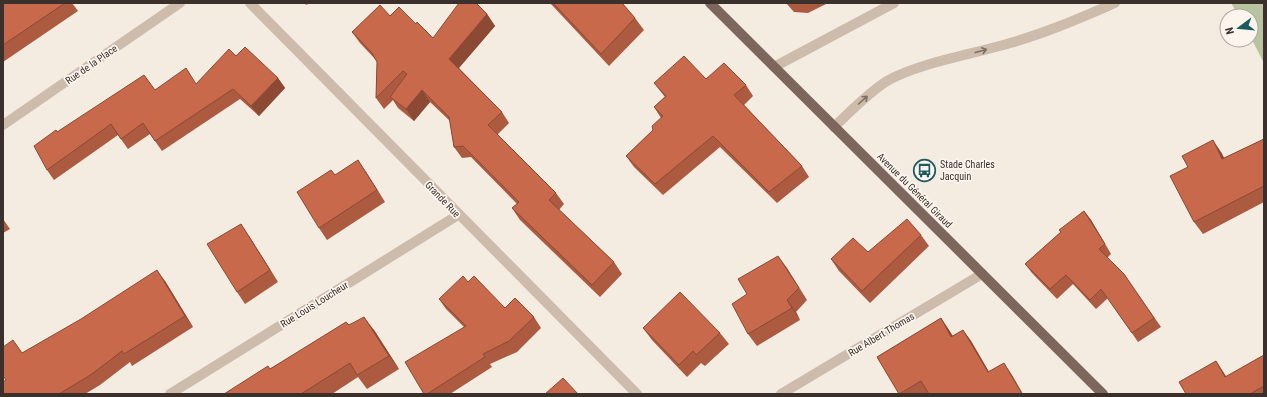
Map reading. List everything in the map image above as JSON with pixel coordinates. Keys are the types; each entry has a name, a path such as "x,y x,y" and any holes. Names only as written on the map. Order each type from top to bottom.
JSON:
{"main road":[{"name":"Avenue du Général Giraud","path":"710,3 1103,394"}],"street":[{"name":"Rue de la Place","path":"3,125 180,3"},
{"name":"Grande Rue","path":"250,3 458,215 637,394"},
{"path":"774,67 894,3"},
{"path":"834,127 867,97 888,81 915,69 1010,43 1068,24 1115,3"},
{"name":"Rue Louis Loucheur","path":"170,394 458,215"},
{"name":"Rue Albert Thomas","path":"781,394 982,274"}],"green space":[{"path":"1231,3 1264,3 1264,63 1256,48 1259,48 1259,8 1234,8"}],"building":[{"path":"3,3 65,3 3,45"},
{"path":"459,3 476,3 487,14 449,59 502,112 488,125 556,193 549,200 614,262 592,285 512,208 519,202 463,146 454,147 449,117 422,90 406,109 390,97 407,74 403,71 376,98 377,62 372,53 352,32 380,5 390,16 399,7 433,38"},
{"path":"553,3 622,3 635,18 601,54"},
{"path":"245,47 278,78 251,106 233,89 155,141 143,123 121,139 111,124 47,170 34,146 56,130 57,132 144,75 155,90 186,68 196,84 229,49 236,56"},
{"path":"684,56 706,79 724,63 746,85 734,95 802,166 769,192 713,136 655,184 626,156 653,130 652,126 663,116 654,107 666,96 654,83"},
{"path":"1264,139 1264,186 1194,222 1170,176 1188,167 1182,156 1213,140 1222,159"},
{"path":"358,160 377,190 319,228 297,192 331,170 335,175"},
{"path":"1084,211 1105,244 1099,249 1124,274 1154,318 1132,333 1101,289 1090,300 1066,275 1050,289 1025,264 1061,232 1059,230"},
{"path":"907,219 921,235 862,291 831,259 853,238 868,252"},
{"path":"241,224 270,270 237,292 207,244"},
{"path":"778,256 799,288 787,300 792,308 748,334 732,304 747,294 738,279"},
{"path":"157,270 185,316 124,354 122,351 92,374 59,394 3,394 3,382 6,380 3,376 3,347 13,340 22,353 81,319"},
{"path":"463,276 468,282 474,276 505,308 515,298 534,317 509,341 483,354 485,357 427,394 424,394 405,362 466,326 439,299"},
{"path":"680,292 720,333 696,355 693,351 679,365 643,328"},
{"path":"364,317 389,356 357,375 350,363 301,394 224,394 268,366 270,369 346,322 349,325"},
{"path":"941,318 951,337 963,330 988,372 1004,363 1022,394 929,394 921,381 899,394 877,357"},
{"path":"1264,355 1264,386 1250,394 1186,394 1179,382 1216,361 1225,377"},
{"path":"563,378 578,394 545,394"}],"place":[{"name":"Stade Charles Jacquin","path":"925,170"}]}
